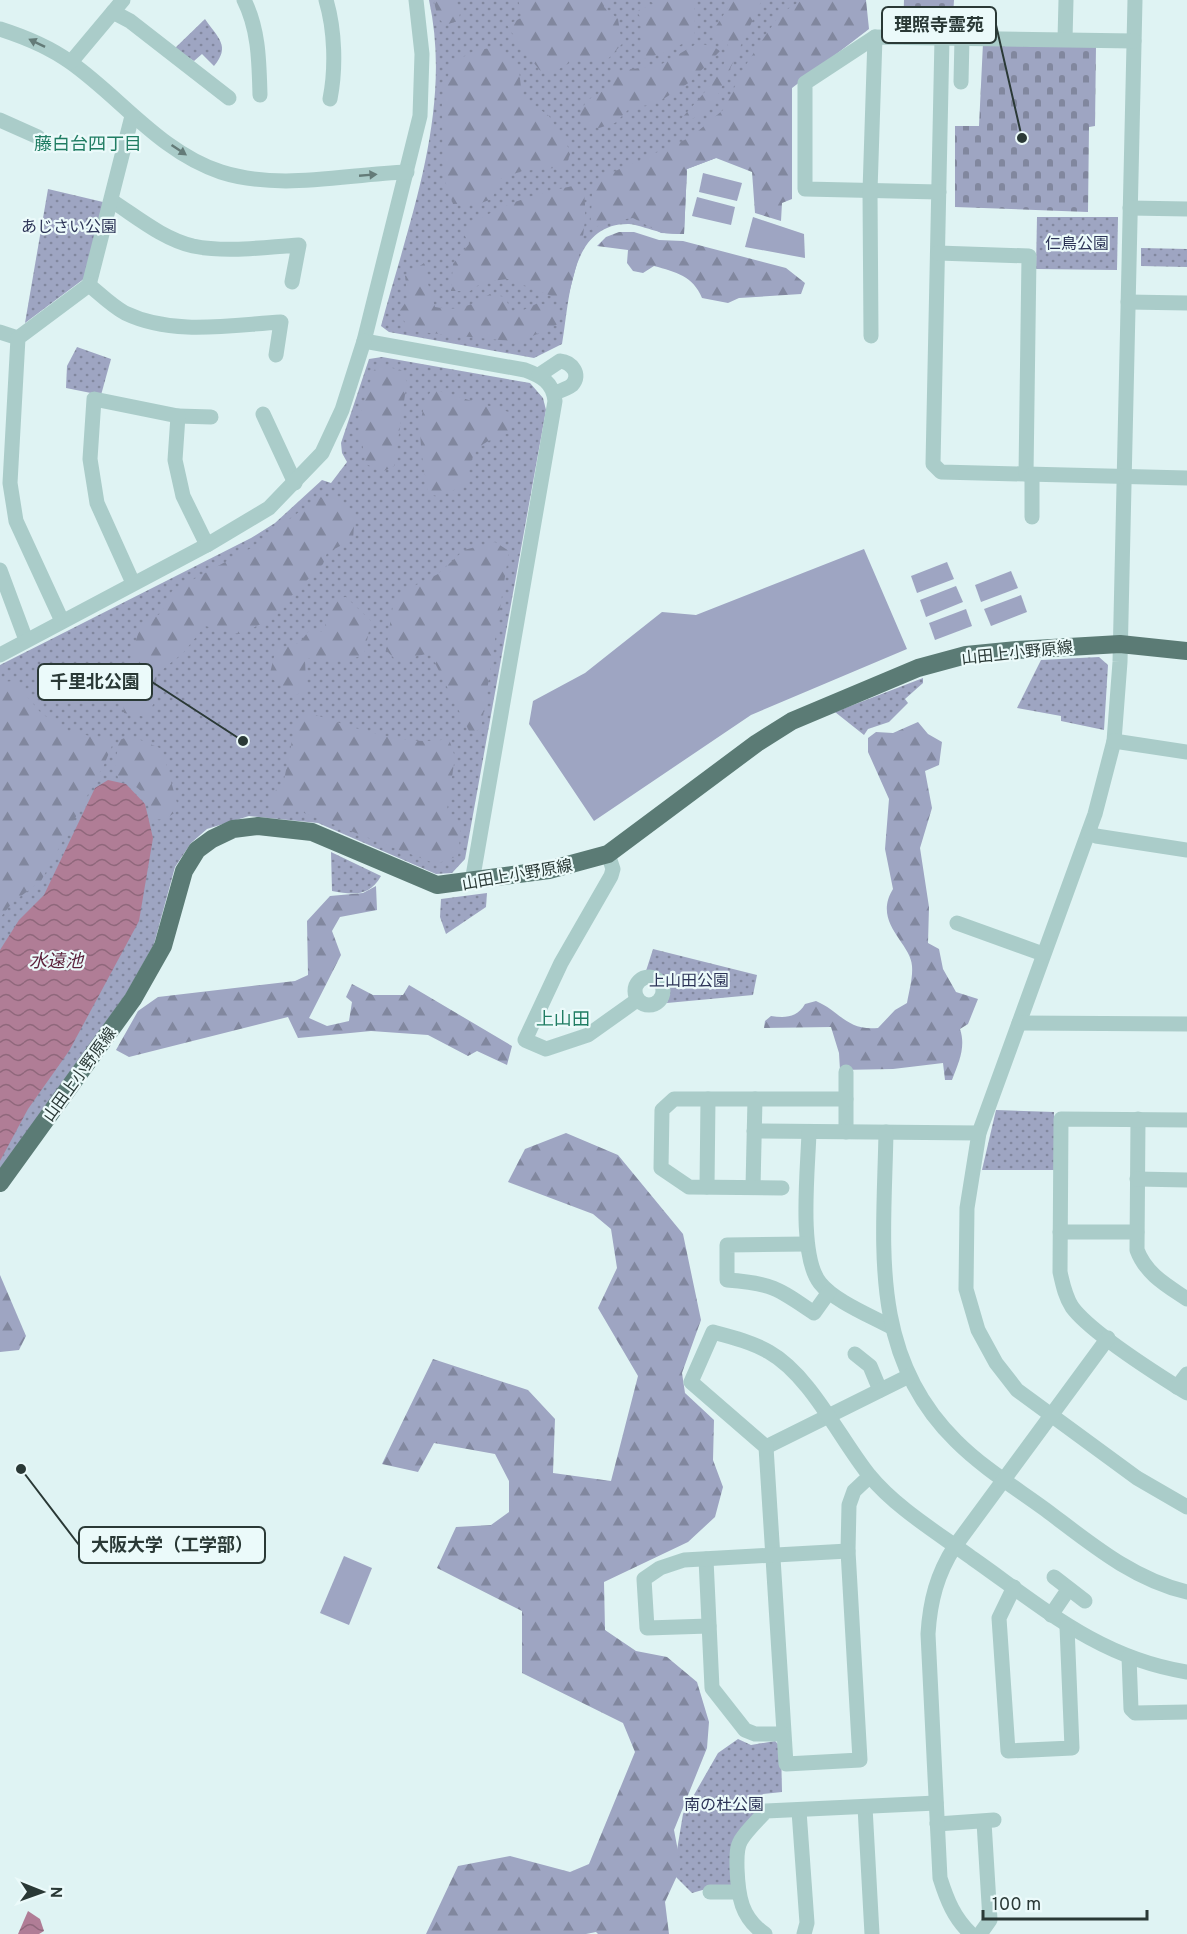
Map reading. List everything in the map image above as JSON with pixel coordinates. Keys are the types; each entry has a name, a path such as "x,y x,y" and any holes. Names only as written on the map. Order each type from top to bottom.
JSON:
{"main road":[{"name":"山田上小野原線","path":"0,1183 133,999 163,946 184,871 197,850 212,839 233,829 258,826 312,832 422,881 437,885 549,870 608,854 774,731 827,705 918,668 966,655 1120,644 1187,651"}],"street":[{"path":"244,0 253,17 260,95"},
{"path":"326,0 333,40 333,84 330,99"},
{"path":"0,655 207,545 269,508 322,453 342,410 364,341 420,116 422,54 416,0"},
{"path":"1065,39 1066,0"},
{"path":"1135,0 1125,476 1120,644 1113,741 1089,832 979,1133 967,1208 966,1289 978,1330 996,1363 1017,1390 1145,1483 1187,1507"},
{"path":"70,62 118,6 130,21 228,98"},
{"path":"0,29 35,41 70,62 132,116 183,154 220,171 267,181 407,172"},
{"path":"939,192 805,189 805,83 874,37 1134,41"},
{"path":"871,336 870,191 874,37"},
{"path":"942,38 933,464 941,472 1187,478"},
{"path":"962,38 962,82"},
{"path":"18,338 89,285 132,116"},
{"path":"0,120 38,136"},
{"path":"112,201 159,232 192,246 227,249 299,245 292,282"},
{"path":"1130,208 1187,209"},
{"path":"938,254 1029,256 1029,474 1032,517"},
{"path":"89,285 124,312 162,326 201,327 281,321 276,356"},
{"path":"1128,302 1187,303"},
{"path":"0,332 18,338"},
{"path":"18,338 10,483 16,521 62,621"},
{"path":"364,341 525,370 539,375 549,383 554,393 554,411 472,882"},
{"path":"539,375 560,361 568,363 574,369 576,378 571,386 554,393"},
{"path":"133,583 97,503 90,459 94,399 178,416 211,417"},
{"path":"263,414 295,483"},
{"path":"178,416 176,460 183,496 207,545"},
{"path":"0,570 26,640"},
{"path":"1113,741 1187,752"},
{"path":"1089,832 1096,836 1187,850"},
{"path":"608,854 613,869 610,876 561,963 525,1040 546,1049 588,1035 637,1000"},
{"path":"957,922 1043,954"},
{"path":"1019,1023 1187,1024"},
{"path":"846,1072 846,1132"},
{"path":"782,1188 688,1187 661,1168 662,1110 674,1099 846,1099"},
{"path":"706,1187 708,1099"},
{"path":"753,1187 755,1099"},
{"path":"1187,1120 1061,1119 1060,1232 1060,1272 1065,1294 1074,1309 1108,1338 1182,1390 1187,1374"},
{"path":"1138,1119 1137,1250 1142,1263 1152,1275 1187,1299"},
{"path":"754,1131 979,1133"},
{"path":"809,1132 807,1245 809,1265 829,1292 891,1328"},
{"path":"886,1132 884,1267 891,1328 909,1376 936,1418 956,1441 1002,1480 1111,1559 1143,1577 1187,1592"},
{"path":"1137,1179 1187,1180"},
{"path":"1060,1232 1137,1232"},
{"path":"807,1245 727,1245 727,1280 760,1282 783,1291 813,1313 829,1292"},
{"path":"870,1476 854,1491 849,1505 848,1551 860,1760 786,1764 766,1447 691,1382 713,1332 748,1342 770,1352 788,1366 827,1415 870,1476 904,1507 1067,1627 1129,1657 1187,1672"},
{"path":"971,1934 961,1924 948,1903 940,1878 928,1634 930,1609 944,1563 955,1546 1108,1338"},
{"path":"855,1354 870,1366 880,1390"},
{"path":"766,1447 909,1376"},
{"path":"709,1626 647,1628 644,1579 660,1568 684,1560 848,1551"},
{"path":"706,1559 712,1688 745,1730 754,1734 783,1734"},
{"path":"1054,1577 1085,1601"},
{"path":"1014,1587 999,1618 1008,1751 1072,1748 1067,1627"},
{"path":"1051,1615 1068,1590"},
{"path":"1129,1657 1131,1709 1136,1713 1187,1712"},
{"path":"765,1934 748,1918 737,1892 736,1854 741,1840 766,1811 936,1803"},
{"path":"865,1807 873,1934"},
{"path":"799,1811 807,1923 804,1934"},
{"path":"937,1824 989,1821 990,1920 980,1934"},
{"path":"710,1892 737,1892"}],"green space":[{"path":"429,0 830,0 716,158 687,169 684,234 663,233 629,224 609,227 594,236 576,267 562,344 534,358 389,332 381,326 415,206 432,124 436,83 435,41"},
{"path":"438,0 455,1 461,10 458,21 445,25 438,18 434,2"},
{"path":"518,0 606,0 604,7 618,19 622,44 607,60 580,60 561,67 556,72 542,73 507,25 523,17"},
{"path":"647,0 692,0 695,10 695,37 669,51 641,60 642,20 637,12 642,7 653,8 655,4"},
{"path":"733,0 762,0 716,99 694,118 677,124 710,86 724,64 728,44 711,34"},
{"path":"802,0 866,0 869,29 792,88 792,199 782,203 781,221 755,213 752,172 716,158 687,169 684,234 661,233 633,218 607,222 590,230 593,181 691,137 723,110 745,66 780,14"},
{"path":"904,0 954,0 952,31 903,30"},
{"path":"205,19 222,47 222,53 214,66 202,54 194,61 174,49"},
{"path":"698,43 720,51 690,82 657,103 629,109 615,123 599,128 584,124 580,115 586,101 611,86 612,72 660,65"},
{"path":"983,43 1096,46 1095,126 1089,127 1088,212 955,207 955,126 979,126"},
{"path":"500,47 519,70 522,96 549,116 571,152 565,167 522,171 500,179 492,199 481,203 453,204 443,175 442,97 452,63 476,50"},
{"path":"703,173 742,183 737,201 699,192"},
{"path":"582,184 585,199 584,229 567,302 508,279 483,282 470,291 451,291 453,264 469,244 462,230 492,212 520,200"},
{"name":"あじさい公園","path":"48,189 103,202 85,278 25,323"},
{"path":"697,197 735,207 731,225 692,216"},
{"path":"753,217 804,234 805,258 745,247"},
{"name":"仁鳥公園","path":"1037,217 1118,217 1117,270 1036,269"},
{"path":"619,232 634,232 659,240 683,241 786,268 805,283 801,294 739,298 728,303 702,298 694,285 683,276 654,266 643,273 633,271 627,263 628,250 597,246 606,237"},
{"path":"1141,248 1187,249 1187,267 1141,266"},
{"path":"427,261 426,277 435,307 450,309 464,307 490,294 505,297 513,315 538,303 558,308 558,324 520,342 410,331 399,312 408,299 405,276"},
{"path":"77,347 111,359 101,395 66,388 67,366"},
{"path":"382,357 530,383 543,398 546,410 465,859 452,873 436,874 318,823 249,816 207,829 191,843 175,867 154,944 126,994 0,1169 0,665 251,538 275,523 322,480 331,483 347,462 342,453 341,443 369,359"},
{"path":"383,366 401,370 407,382 394,466 382,472 366,464 358,421 374,370"},
{"path":"432,389 509,412 509,433 490,440 478,450 471,463 467,484 439,497 428,493 421,440 422,414"},
{"path":"319,497 334,499 355,511 353,539 327,553 323,564 266,622 239,634 205,626 183,653 157,674 154,703 146,717 124,713 122,675 131,657 140,627 161,613 172,591 251,548"},
{"path":"495,542 509,551 481,729 470,733 430,653 397,661 386,650 393,605 410,588 438,574 464,550"},
{"path":"864,549 907,649 751,715 594,821 529,724 533,701 585,673 662,612 696,615"},
{"path":"947,562 954,579 917,593 911,576"},
{"path":"1011,571 1018,588 981,602 975,585"},
{"path":"956,586 963,602 926,617 920,600"},
{"path":"1021,595 1027,612 991,626 984,609"},
{"path":"346,597 371,621 364,655 348,660 305,658 306,688 297,695 269,677 276,649 299,643 309,631 323,632 334,598"},
{"path":"966,609 972,626 935,640 929,623"},
{"path":"1099,657 1108,665 1104,730 1061,721 1061,716 1017,708 1041,660"},
{"path":"923,678 923,683 905,699 908,703 889,722 868,729 864,735 835,712"},
{"path":"14,681 41,713 67,731 114,741 104,765 41,881 13,902 0,918 0,682"},
{"path":"310,713 379,735 413,740 449,739 455,757 447,810 461,827 458,856 436,864 299,811 270,811 269,799 284,780 295,726"},
{"path":"918,722 928,734 942,742 939,765 925,771 932,808 920,848 929,907 928,943 939,949 943,969 956,992 978,999 968,1024 960,1029 962,1048 952,1080 945,1080 943,1063 893,1069 840,1070 839,1053 831,1027 764,1028 765,1021 771,1016 790,1016 802,1009 805,1004 816,1001 851,1024 878,1028 895,1010 907,1003 912,966 906,949 894,932 887,912 888,901 893,889 885,849 889,799 868,752 868,738 876,732 893,733"},
{"path":"131,736 162,749 179,810 165,819 152,820 148,803 139,789 118,778 115,765 119,740"},
{"path":"331,852 381,876 371,888 360,893 332,891"},
{"path":"376,886 377,910 340,917 332,931 341,955 309,1018 327,1026 349,1021 352,1002 346,997 352,984 373,995 403,995 409,985 512,1046 507,1065 477,1051 468,1056 428,1035 371,1031 298,1038 288,1017 129,1057 116,1050 138,1011 158,997 295,981 308,975 307,921 330,896 363,893"},
{"path":"487,893 486,907 446,934 440,917 441,899"},
{"name":"上山田公園","path":"653,949 757,975 753,995 667,1003 668,986 658,972 646,971"},
{"path":"996,1110 1054,1112 1054,1170 982,1170"},
{"path":"566,1133 618,1155 683,1234 701,1320 682,1373 685,1393 714,1420 713,1460 723,1487 715,1517 688,1542 604,1582 605,1630 636,1651 667,1657 697,1682 709,1722 707,1748 674,1830 681,1867 665,1902 669,1934 598,1934 596,1932 586,1934 426,1934 458,1866 510,1856 570,1872 589,1864 635,1752 623,1723 522,1673 522,1611 437,1568 456,1527 491,1525 509,1512 509,1481 495,1454 434,1443 418,1472 382,1464 433,1359 528,1390 555,1419 553,1473 611,1481 638,1376 598,1308 617,1268 611,1229 593,1214 508,1182 525,1149"},
{"path":"0,1275 26,1336 19,1350 0,1352"},
{"path":"344,1556 372,1568 349,1625 320,1613"},
{"name":"南の杜公園","path":"738,1739 751,1745 775,1741 781,1747 782,1792 763,1794 758,1800 757,1814 736,1839 734,1888 706,1889 692,1893 673,1874 683,1814 718,1753"}],"water":[{"name":"水遠池","path":"108,780 126,784 145,804 153,838 139,921 69,1051 28,1109 0,1161 0,950 19,920 44,895 95,788"},
{"path":"28,1911 40,1919 44,1931 39,1934 18,1934"}],"place":[{"name":"理照寺霊苑","path":"1022,138"},
{"name":"千里北公園","path":"243,741"},
{"name":"大阪大学（工学部）","path":"21,1469"}],"district":[{"name":"藤白台四丁目","path":"88,144"},
{"name":"上山田","path":"563,1019"}]}
